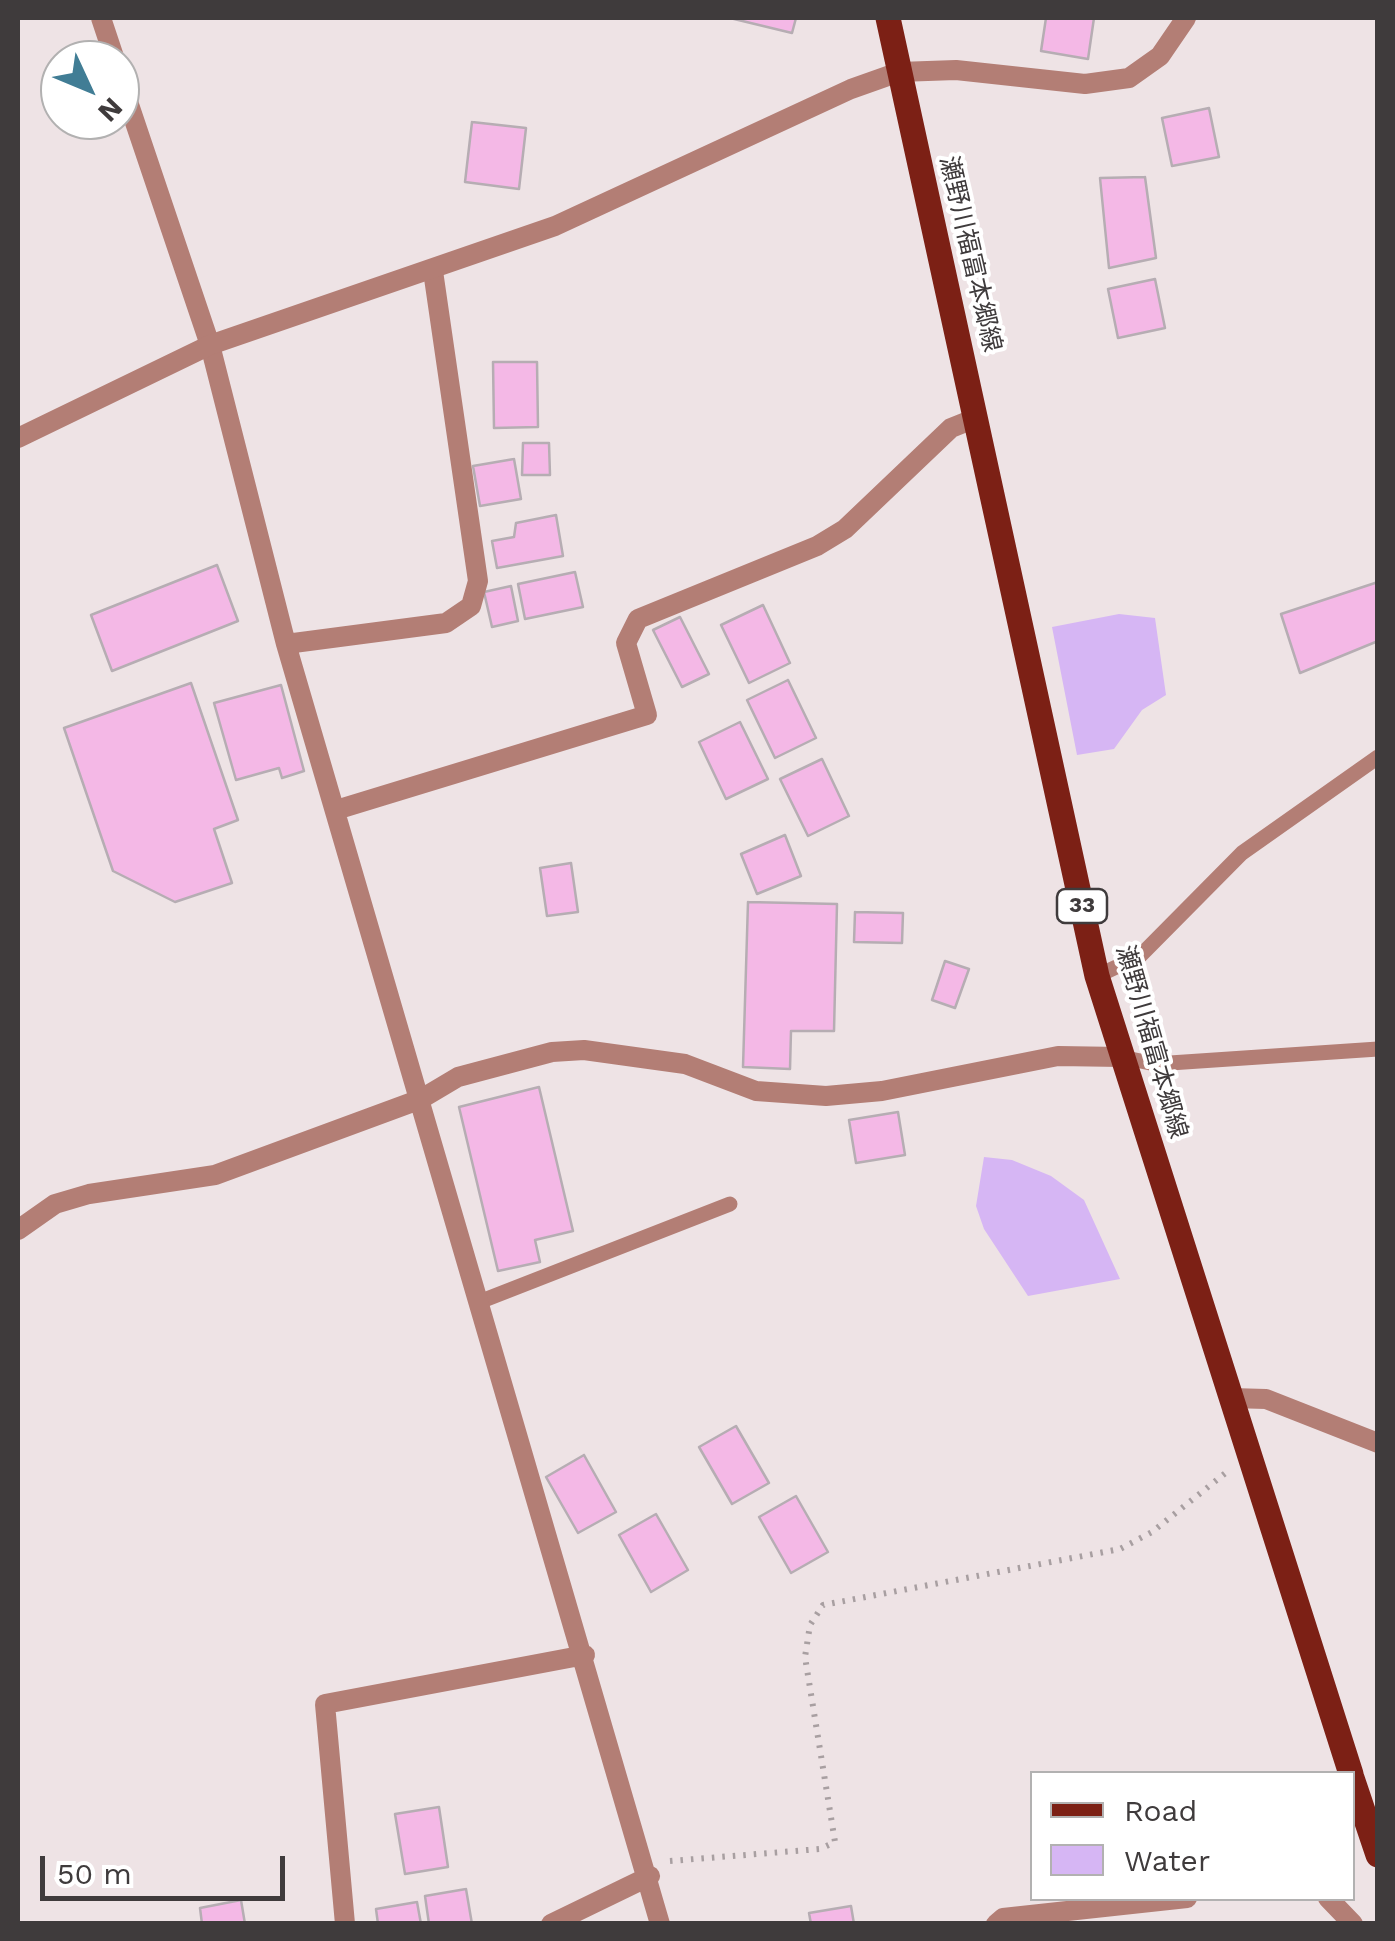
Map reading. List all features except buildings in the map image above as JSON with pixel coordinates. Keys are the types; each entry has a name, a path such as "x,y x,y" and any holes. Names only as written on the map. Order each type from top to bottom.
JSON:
{"main road":[{"name":"瀬野川福富本郷線","path":"888,18 1097,976 1348,1771"},
{"name":"瀬野川福富本郷線","path":"1355,1792 1378,1855"}],"street":[{"path":"18,438 210,345 433,272 555,226 851,89 899,72 956,70 1085,84 1129,78 1160,56 1186,18"},
{"path":"140,137 210,345 286,644 650,1876 660,1924"},
{"path":"286,644 446,624 471,606 478,581 433,272"},
{"path":"336,810 648,714 626,643 638,619 817,546 845,529 951,428 976,418"},
{"path":"18,1230 55,1204 89,1194 215,1174 421,1099 458,1077 552,1052 584,1050 685,1064 756,1090 826,1096 882,1092 1058,1056 1121,1057"},
{"path":"1232,1398 1266,1399 1378,1443"},
{"path":"345,1924 325,1704 585,1655"},
{"path":"551,1924 650,1876"},
{"path":"996,1924 1003,1918 1159,1901"},
{"path":"1331,1901 1353,1924"}],"lane":[{"path":"1097,976 1140,956 1242,853 1378,757"},
{"path":"1121,1057 1155,1064 1378,1050"},
{"path":"479,1302 730,1204"}],"path":[{"path":"650,1876 668,1861 820,1849 835,1842 805,1657 810,1625 823,1604 1120,1549 1152,1532 1247,1456"}],"water":[{"path":"1119,614 1155,618 1166,695 1142,710 1114,749 1077,755 1052,627"},
{"path":"984,1157 1012,1160 1051,1176 1084,1200 1120,1279 1028,1296 984,1229 976,1206"}]}
